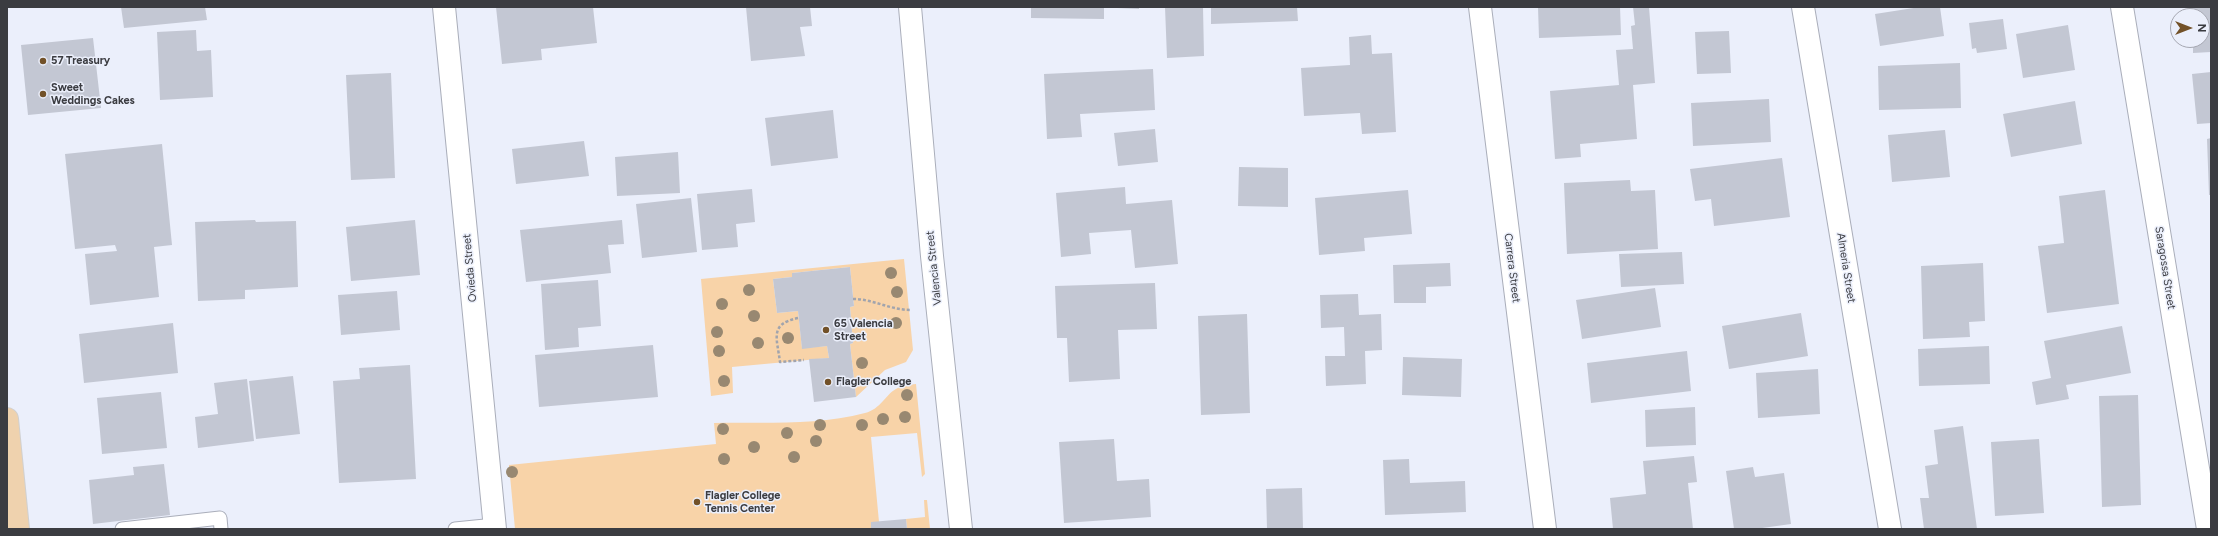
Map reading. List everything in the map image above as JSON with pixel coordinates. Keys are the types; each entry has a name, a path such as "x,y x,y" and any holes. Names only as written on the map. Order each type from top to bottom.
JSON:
{"main road":[{"path":"7,419 18,529"}],"street":[{"name":"Ovieda Street","path":"444,7 495,527"},
{"name":"Valencia Street","path":"910,7 932,256 961,529"},
{"name":"Carrera Street","path":"1480,7 1545,529"},
{"name":"Almeria Street","path":"1803,7 1890,529"},
{"name":"Saragossa Street","path":"2122,7 2208,529"}],"lane":[{"path":"122,529 220,518 221,529"},
{"path":"454,529 495,527"}],"path":[{"path":"854,299 876,302 887,307 913,310"},
{"path":"798,318 781,323 777,330 780,362 804,360"}],"shaded area":[{"path":"904,259 913,350 906,362 885,370 856,397 850,344 853,343 850,307 854,306 850,267 792,273 792,277 773,279 777,313 798,311 802,348 827,346 829,358 732,367 733,393 711,396 701,279"},
{"name":"Flagler College Tennis Center","path":"916,384 925,474 922,477 917,433 871,437 879,522 871,522 871,529 515,529 509,465 716,444 714,423 809,422 847,417 870,411 879,405 896,389 903,386"},
{"path":"924,500 927,500 930,529 907,529 906,519 925,517"}],"building":[{"path":"121,7 205,7 207,20 124,28"},
{"path":"496,7 593,7 597,43 541,49 542,60 502,64"},
{"path":"746,7 810,7 812,26 800,27 805,56 751,61"},
{"path":"1031,7 1104,7 1104,19 1031,18"},
{"path":"1139,7 1139,9 1117,8"},
{"path":"1165,7 1203,7 1204,56 1167,58"},
{"path":"1211,7 1297,7 1298,21 1211,24"},
{"path":"1538,7 1620,7 1621,35 1539,38"},
{"path":"1633,7 1649,7 1655,83 1633,85 1637,139 1580,144 1581,157 1555,159 1550,91 1619,85 1616,50 1633,49 1631,26 1635,25"},
{"path":"1920,7 1940,7 1944,36 1880,46 1875,14"},
{"path":"2211,7 2211,52 2193,53 2193,48 2210,48 2210,8 2191,8"},
{"path":"2003,19 2007,49 1977,53 1976,48 1972,49 1969,23"},
{"path":"2068,25 2075,70 2023,78 2016,34"},
{"path":"196,30 197,51 211,50 213,97 160,100 157,32"},
{"path":"1729,31 1731,73 1697,74 1695,32"},
{"path":"1371,35 1372,54 1392,53 1396,132 1362,134 1360,113 1304,116 1301,68 1350,65 1349,37"},
{"path":"93,38 101,108 28,115 21,45"},
{"path":"1960,63 1961,108 1879,110 1878,66"},
{"path":"1153,69 1155,110 1080,114 1082,137 1047,139 1044,74"},
{"path":"2211,72 2211,123 2197,124 2192,74"},
{"path":"391,73 395,178 351,180 346,75"},
{"path":"1769,99 1771,142 1693,146 1691,103"},
{"path":"2075,101 2082,144 2011,157 2003,114"},
{"path":"833,110 838,158 771,166 765,118"},
{"path":"1155,129 1158,162 1118,166 1114,133"},
{"path":"1945,130 1950,177 1892,182 1888,135"},
{"path":"2211,138 2211,195 2209,195 2207,139"},
{"path":"584,141 589,176 516,184 512,149"},
{"path":"162,144 172,245 154,247 159,297 90,305 85,254 117,251 115,245 75,249 65,154"},
{"path":"678,152 680,193 617,196 615,157"},
{"path":"1782,158 1790,217 1714,226 1711,199 1695,201 1690,169"},
{"path":"1239,167 1288,168 1288,207 1238,206"},
{"path":"1630,180 1631,191 1655,190 1658,249 1567,254 1564,183"},
{"path":"1125,187 1126,204 1172,200 1178,264 1135,268 1131,230 1089,233 1091,254 1061,257 1056,193"},
{"path":"752,189 755,222 736,224 738,247 702,250 697,194"},
{"path":"1408,190 1412,234 1364,238 1365,251 1319,255 1315,198"},
{"path":"2105,190 2119,304 2047,313 2038,246 2064,243 2059,196"},
{"path":"691,198 697,252 642,258 636,204"},
{"path":"255,220 256,222 296,221 298,287 245,290 245,299 198,301 195,222"},
{"path":"415,220 420,275 351,281 346,227"},
{"path":"622,220 624,244 608,245 611,273 526,282 520,230"},
{"path":"1682,252 1684,284 1621,287 1619,254"},
{"path":"1450,263 1451,286 1426,287 1426,303 1394,303 1393,265"},
{"path":"1983,263 1985,321 1969,322 1970,337 1923,339 1921,266"},
{"name":"65 Valencia Street","path":"850,267 854,306 850,307 853,343 850,344 856,397 814,402 809,359 829,358 827,346 802,349 798,311 777,313 773,279 792,277 792,273"},
{"path":"598,280 601,326 578,328 579,347 545,350 541,284"},
{"path":"1155,283 1157,329 1118,330 1120,379 1069,382 1067,338 1057,338 1055,286"},
{"path":"1655,288 1661,327 1582,339 1576,300"},
{"path":"397,291 400,330 341,335 338,295"},
{"path":"1358,294 1359,315 1381,314 1382,350 1365,351 1366,384 1326,386 1325,356 1345,356 1344,327 1321,328 1320,295"},
{"path":"1801,313 1808,356 1729,369 1722,326"},
{"path":"1247,314 1250,413 1201,415 1198,316"},
{"path":"173,323 178,373 84,383 79,334"},
{"path":"2122,326 2131,373 2066,385 2069,399 2036,405 2032,382 2051,378 2044,341"},
{"path":"653,345 658,397 539,407 535,355"},
{"path":"1989,346 1990,384 1919,386 1918,349"},
{"path":"1687,351 1691,391 1591,403 1587,363"},
{"path":"1403,357 1462,359 1461,397 1402,395"},
{"path":"410,365 416,479 339,483 333,381 360,379 359,368"},
{"path":"1818,369 1820,414 1758,418 1756,373"},
{"path":"293,376 300,434 256,439 249,381"},
{"path":"247,379 254,441 198,448 195,417 218,414 214,383"},
{"path":"161,392 167,448 102,454 97,398"},
{"path":"2138,395 2141,505 2102,507 2099,396"},
{"path":"1695,407 1696,445 1646,447 1645,410"},
{"path":"1963,426 1977,529 1924,529 1920,498 1929,498 1925,466 1938,464 1934,430"},
{"path":"1114,439 1117,481 1149,479 1151,517 1064,523 1059,442"},
{"path":"2039,439 2044,513 1995,516 1991,442"},
{"path":"1694,456 1697,482 1688,483 1693,529 1613,529 1610,498 1646,494 1643,461"},
{"path":"1409,459 1410,483 1465,481 1466,512 1385,515 1383,460"},
{"path":"164,464 170,515 93,524 89,480 134,475 133,467"},
{"path":"1753,467 1755,477 1784,473 1791,524 1755,529 1734,529 1726,471"},
{"path":"1302,488 1303,529 1267,529 1266,489"},
{"path":"906,519 907,529 871,529 871,522"}],"place":[{"name":"57 Treasury","path":"43,61"},
{"name":"Sweet Weddings Cakes","path":"43,94"},
{"name":"65 Valencia Street","path":"826,330"},
{"name":"Flagler College","path":"828,382"},
{"name":"Flagler College Tennis Center","path":"697,502"}]}
